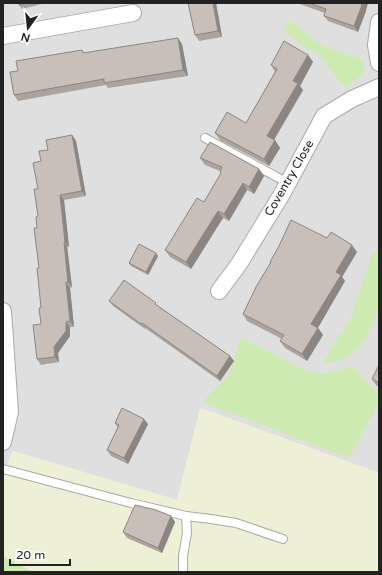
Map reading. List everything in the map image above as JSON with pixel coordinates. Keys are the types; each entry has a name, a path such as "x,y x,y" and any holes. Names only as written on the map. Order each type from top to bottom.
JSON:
{"street":[{"path":"3,36 133,13"},
{"path":"379,22 376,45 379,63"},
{"name":"Coventry Close","path":"219,291 239,264 288,183 324,116 352,99 379,87"},
{"path":"3,311 6,410 3,442"}],"lane":[{"path":"205,138 288,183"},
{"path":"3,469 186,516 211,518 236,523 283,539"},
{"path":"183,572 183,556 187,533 186,516"}],"shaded area":[{"path":"3,3 379,3 379,473 201,408 177,500 13,451 3,473"}],"green space":[{"path":"290,20 320,44 345,54 364,59 363,74 345,88 316,52 302,46 283,30"},
{"path":"373,251 376,251 379,254 379,310 367,337 348,357 322,364 351,317"},
{"path":"241,337 305,371 326,374 352,366 379,395 379,403 349,458 202,402 229,375"},
{"path":"200,408 379,473 379,572 33,572 3,556 3,473 13,451 177,500"},
{"path":"3,556 33,572 3,572"}],"building":[{"path":"188,3 213,3 218,31 195,35"},
{"path":"309,3 362,3 362,5 354,26 324,16 326,9"},
{"path":"178,38 183,70 104,83 104,79 14,95 10,72 18,71 16,61 82,50 83,53"},
{"path":"284,41 308,55 293,81 298,83 267,136 275,140 264,159 215,133 227,112 246,123 277,69 271,65"},
{"path":"72,135 82,191 60,195 65,242 68,282 66,282 70,321 66,322 66,331 54,347 55,357 37,359 33,325 41,324 39,308 41,308 37,268 39,268 34,228 37,228 36,217 38,216 34,189 38,189 33,163 41,161 39,151 48,150 46,140"},
{"path":"210,142 259,169 249,187 243,183 224,214 218,211 186,262 165,250 197,198 204,202 221,173 222,167 200,158"},
{"path":"291,220 327,238 331,232 352,245 336,272 341,275 311,324 318,328 302,354 280,341 284,335 243,314 256,287 271,262"},
{"path":"139,244 156,253 146,272 129,263"},
{"path":"124,280 156,303 155,304 230,356 217,376 109,301"},
{"path":"379,365 379,383 372,379"},
{"path":"122,408 144,419 124,458 107,450 119,425 115,423"},
{"path":"135,505 156,510 171,516 158,548 123,532"}]}
